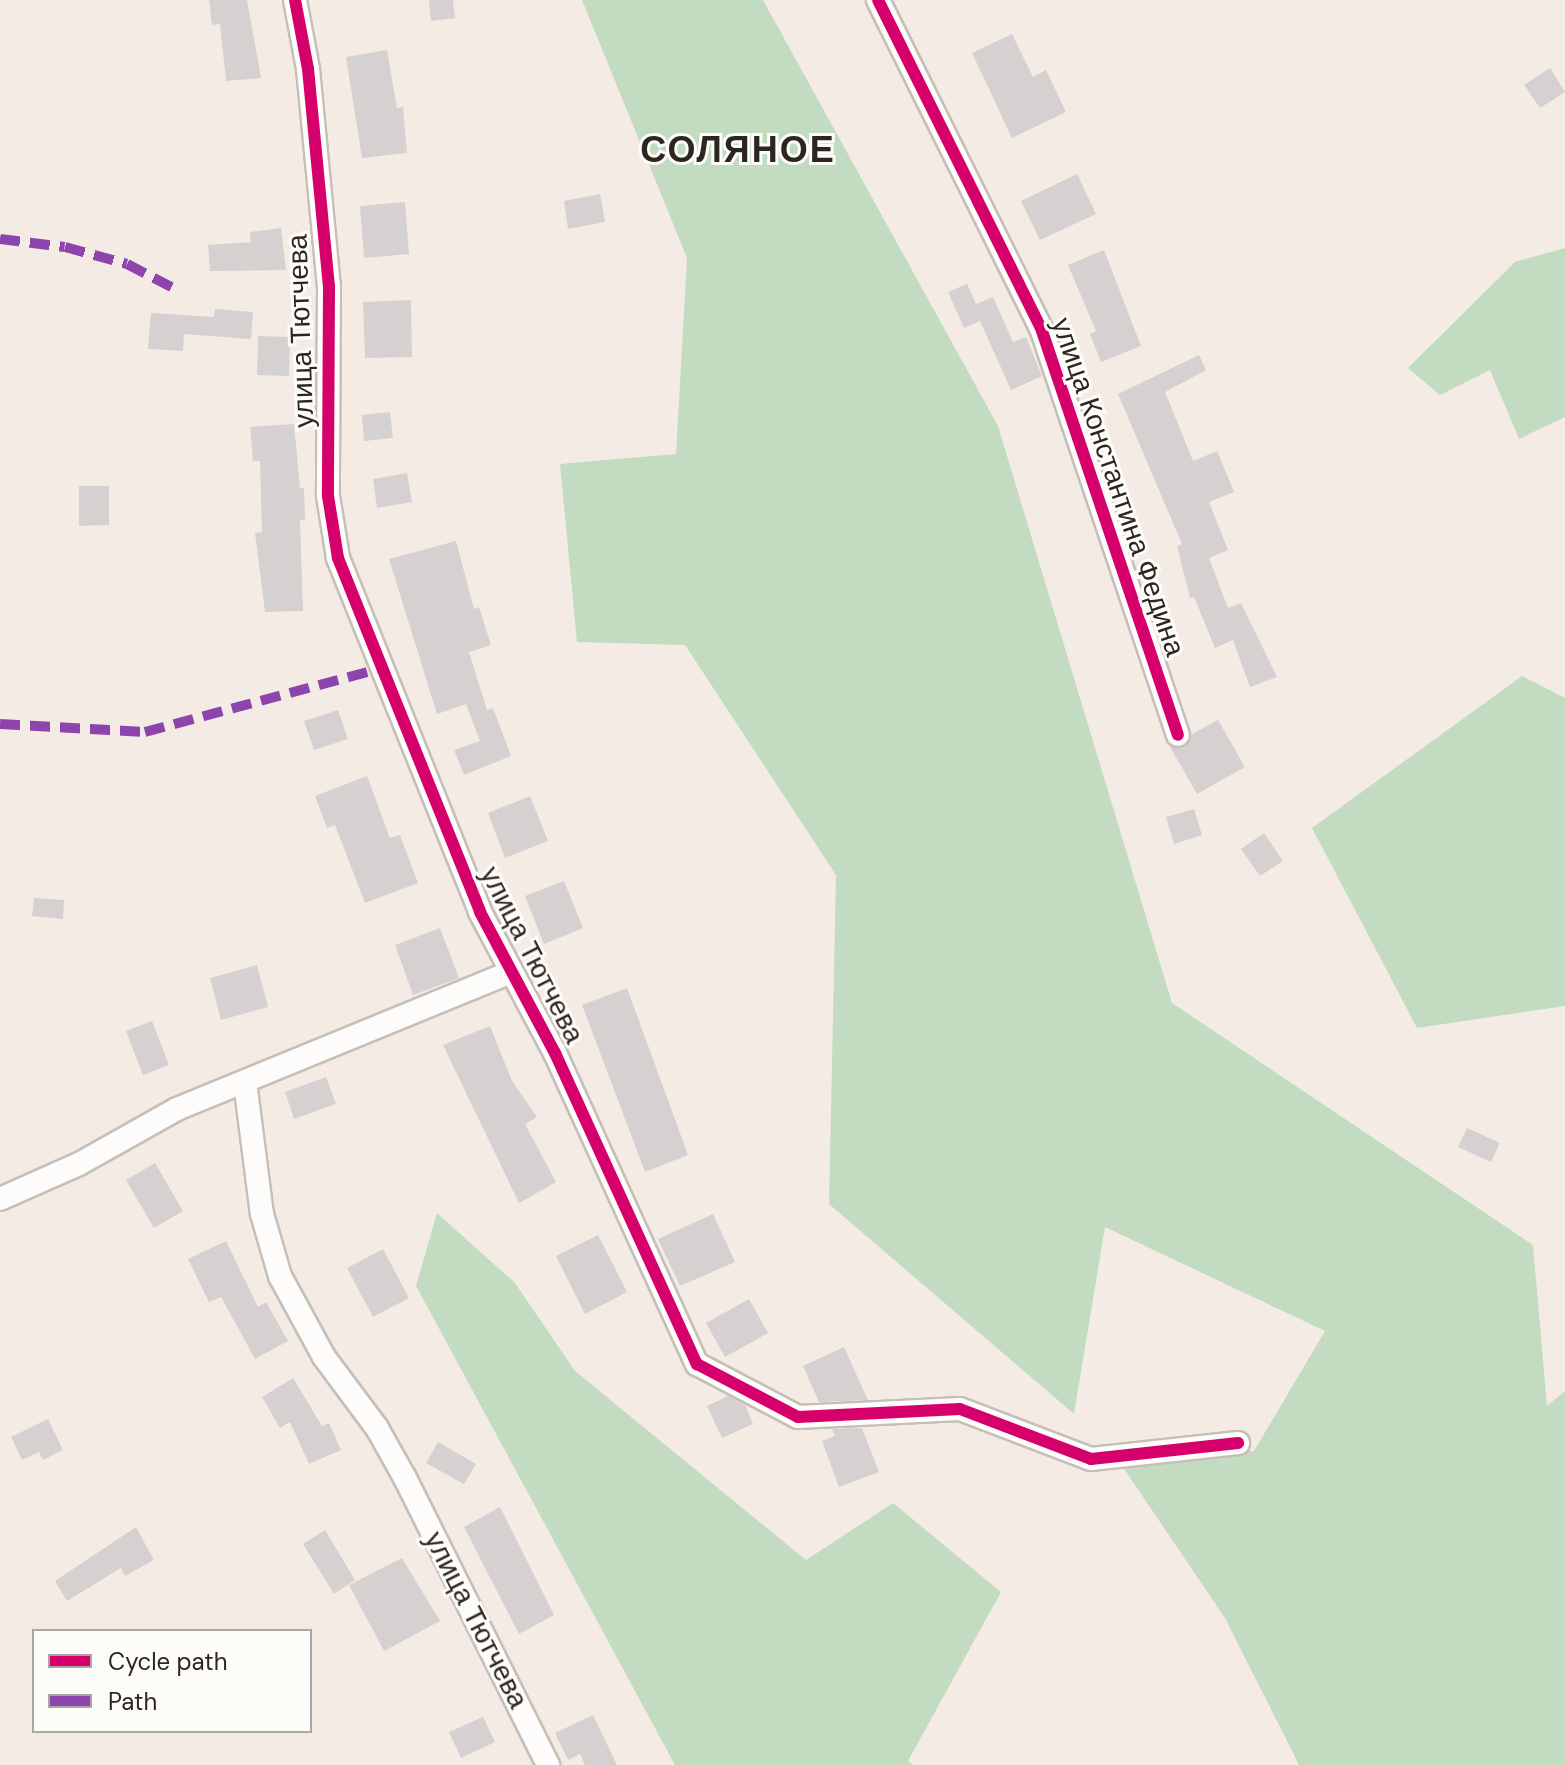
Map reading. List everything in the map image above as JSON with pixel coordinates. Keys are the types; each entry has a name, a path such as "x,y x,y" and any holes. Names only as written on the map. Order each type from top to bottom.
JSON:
{"street":[{"name":"улица Тютчева","path":"295,0 308,69 329,286 328,496 338,558 459,864 511,972 555,1053 697,1364 798,1417 960,1409 1091,1459 1238,1443"},
{"name":"улица Константина Федина","path":"878,0 1042,331 1178,735"},
{"name":"улица Тютчева","path":"0,1199 79,1164 177,1109 511,972"},
{"name":"улица Тютчева","path":"245,1082 262,1214 280,1276 324,1357 377,1428 405,1478 548,1765"}],"green space":[{"path":"582,0 763,0 998,426 1172,1003 1533,1245 1547,1406 1565,1391 1565,1765 1299,1765 1225,1618 1118,1460 1254,1451 1325,1331 1105,1227 1074,1414 829,1204 836,875 685,645 577,642 560,464 676,454 687,258"},
{"path":"1565,248 1565,417 1519,439 1490,370 1440,395 1408,368 1515,262"},
{"path":"1522,676 1565,698 1565,1006 1417,1028 1312,828"},
{"path":"437,1213 515,1283 575,1371 806,1560 893,1503 1001,1592 908,1761 913,1765 675,1765 416,1286"}],"building":[{"path":"209,0 247,0 261,78 226,81 220,24 212,25"},
{"path":"429,0 453,0 455,18 431,21"},
{"path":"1012,34 1033,77 1046,70 1066,112 1012,138 972,53"},
{"path":"387,50 397,108 403,107 407,153 362,158 346,57"},
{"path":"1550,68 1565,92 1540,108 1524,85"},
{"path":"1077,174 1096,214 1040,240 1021,201"},
{"path":"600,194 605,222 568,229 564,201"},
{"path":"405,202 409,254 364,258 360,206"},
{"path":"281,228 286,270 210,271 208,245 251,242 250,232"},
{"path":"1104,250 1141,346 1101,362 1090,334 1096,331 1068,265"},
{"path":"967,284 976,304 993,297 1013,342 1026,337 1042,376 1011,390 980,321 964,328 948,292"},
{"path":"411,300 412,357 365,358 363,302"},
{"path":"215,309 253,312 251,339 184,334 183,351 148,349 151,313 214,317"},
{"path":"258,336 290,337 289,376 257,375"},
{"path":"1199,355 1206,370 1165,392 1193,461 1217,451 1234,492 1209,502 1228,550 1209,558 1228,608 1241,603 1277,677 1250,687 1233,640 1215,648 1194,597 1190,598 1177,546 1182,544 1118,394"},
{"path":"390,412 393,438 364,441 362,415"},
{"path":"294,424 300,488 304,488 305,520 300,520 303,611 265,612 255,533 262,532 260,461 253,461 250,427"},
{"path":"407,473 412,502 377,508 373,479"},
{"path":"79,486 109,486 109,525 79,526"},
{"path":"456,541 474,609 479,607 491,645 469,652 487,710 493,708 511,756 464,775 454,750 480,741 466,704 437,714 389,559"},
{"path":"338,710 348,739 314,750 304,721"},
{"path":"1218,720 1245,767 1197,794 1170,747 1183,748 1192,734"},
{"path":"367,776 390,838 400,835 418,883 365,903 335,825 327,828 315,796"},
{"path":"530,796 548,841 505,858 488,813"},
{"path":"1194,809 1202,835 1174,844 1166,817"},
{"path":"1264,833 1283,861 1260,876 1241,849"},
{"path":"564,881 583,928 544,944 525,896"},
{"path":"34,898 64,900 63,919 32,916"},
{"path":"440,928 459,978 413,995 395,945"},
{"path":"257,965 268,1007 221,1020 210,978"},
{"path":"627,988 688,1155 645,1172 582,1005"},
{"path":"152,1021 169,1065 143,1075 126,1031"},
{"path":"490,1026 512,1081 537,1117 525,1124 556,1182 519,1203 443,1045"},
{"path":"326,1077 336,1104 294,1119 285,1092"},
{"path":"1467,1128 1500,1143 1491,1162 1458,1147"},
{"path":"155,1163 183,1211 154,1228 126,1180"},
{"path":"713,1214 735,1262 680,1286 658,1239"},
{"path":"598,1235 627,1292 585,1314 556,1256"},
{"path":"226,1241 258,1307 266,1302 288,1341 255,1359 221,1297 209,1302 188,1259"},
{"path":"383,1249 409,1298 373,1317 347,1268"},
{"path":"749,1299 768,1333 725,1357 706,1323"},
{"path":"844,1347 868,1400 819,1402 803,1366"},
{"path":"293,1378 322,1426 329,1423 341,1450 309,1464 290,1422 280,1428 262,1397"},
{"path":"728,1396 745,1405 753,1424 722,1438 707,1406"},
{"path":"48,1419 63,1450 43,1460 39,1452 22,1460 11,1437"},
{"path":"862,1428 879,1472 839,1487 822,1441 835,1436 832,1429"},
{"path":"438,1442 476,1464 464,1484 426,1463"},
{"path":"500,1507 554,1615 519,1634 464,1527"},
{"path":"136,1527 154,1560 125,1576 121,1568 67,1601 55,1581"},
{"path":"325,1530 355,1580 334,1594 303,1544"},
{"path":"402,1558 440,1621 384,1651 349,1585"},
{"path":"593,1715 617,1765 585,1765 580,1754 568,1760 555,1733"},
{"path":"483,1717 495,1742 461,1758 449,1732"}],"marked path":[{"path":"0,239 65,247 127,264 175,289"},
{"path":"0,724 145,732 379,669"}],"cycle path":[{"path":"295,0 308,69 329,286 328,496 338,558 480,912 555,1053 697,1364 798,1417 960,1409 1091,1459 1238,1443"},
{"path":"878,0 1042,331 1178,735"}],"district":[{"name":"СОЛЯНОЕ","path":"738,150"}]}
